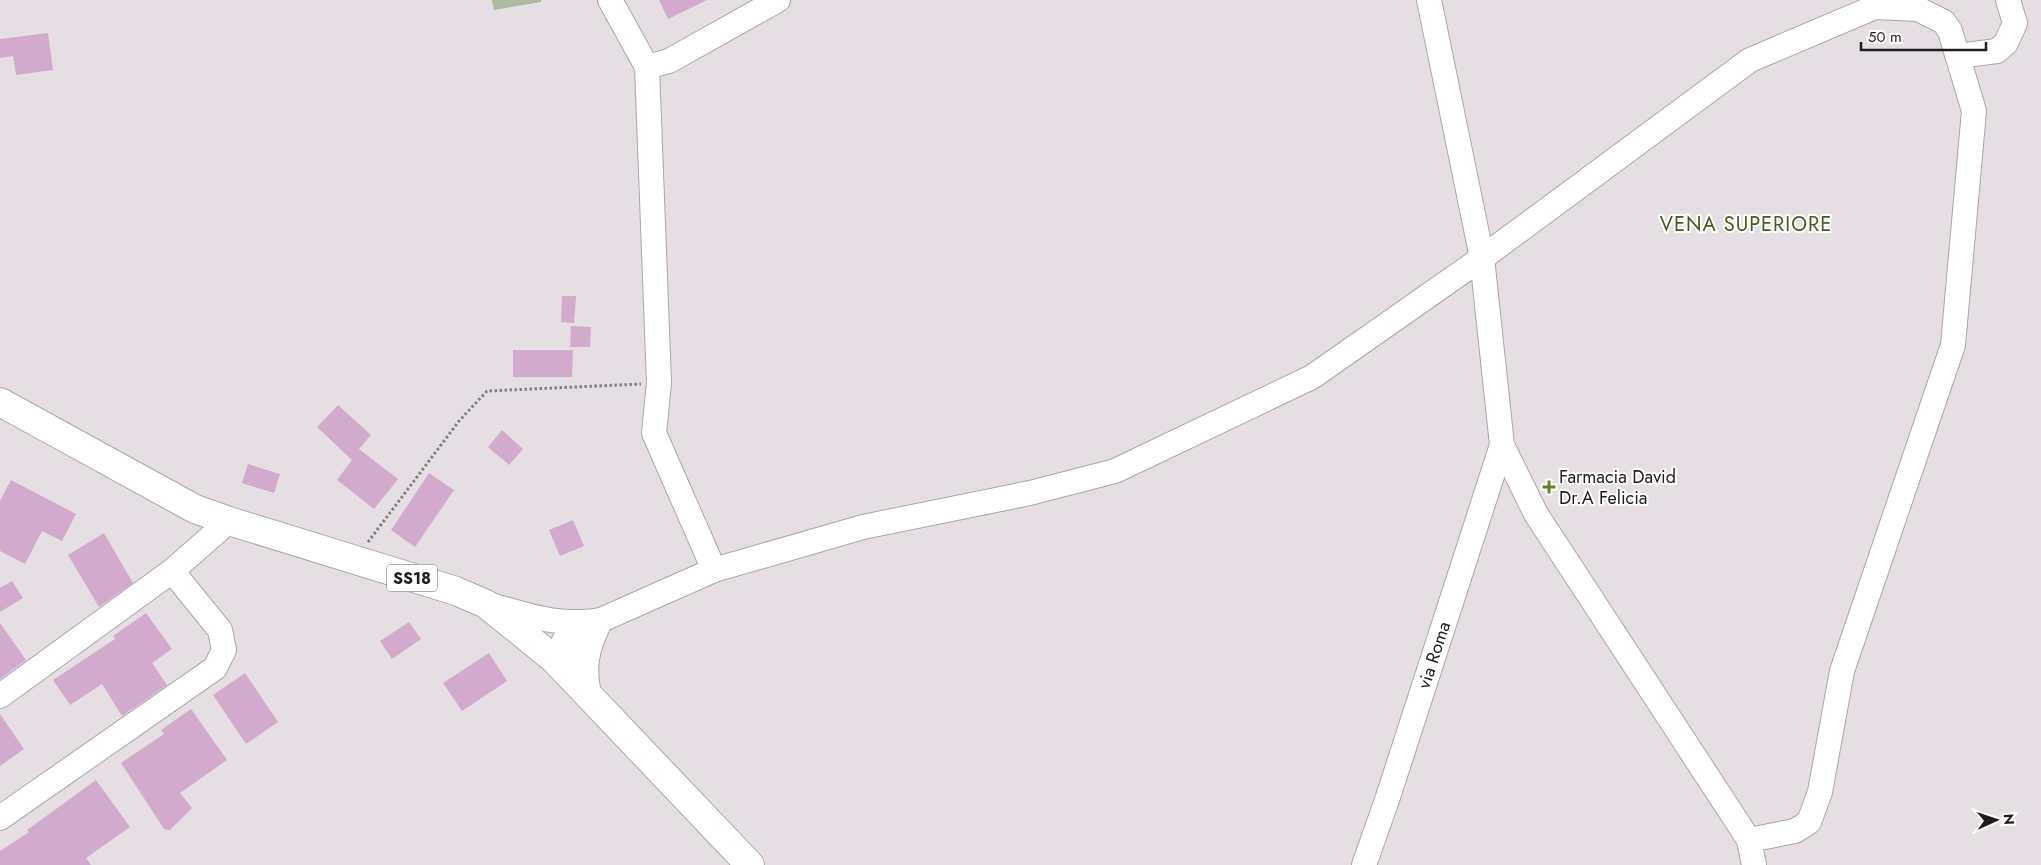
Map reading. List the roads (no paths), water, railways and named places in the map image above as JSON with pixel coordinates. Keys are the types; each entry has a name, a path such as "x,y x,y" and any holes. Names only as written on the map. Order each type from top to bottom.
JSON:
{"main road":[{"name":"SS18","path":"0,402 194,508 229,521 456,591 486,604 554,659 737,861"}],"street":[{"path":"610,0 648,67 659,383 654,434 714,570"},
{"path":"648,67 669,61 778,0"},
{"path":"1429,0 1482,258 1502,445 1536,514 1749,840 1754,865"},
{"path":"1958,56 1997,51 2006,43 2015,23 2008,0"},
{"path":"554,659 567,636 714,570 863,527 1030,493 1115,470 1312,377 1482,258 1750,60 1875,7 1901,4 1918,9 1944,22 1950,31 1974,111 1953,345 1842,671 1820,792 1809,822 1795,831 1749,840"},
{"name":"via Roma","path":"1364,865 1388,797 1502,445"},
{"path":"0,696 172,571 229,521"},
{"path":"0,818 215,668 224,650 220,630 172,571"},
{"path":"486,604 551,621 594,625"},
{"path":"590,698 586,680 586,661 594,625"}],"place":[{"name":"Farmacia David Dr.A Felicia","path":"1549,487"}],"district":[{"name":"VENA SUPERIORE","path":"1746,224"}]}
